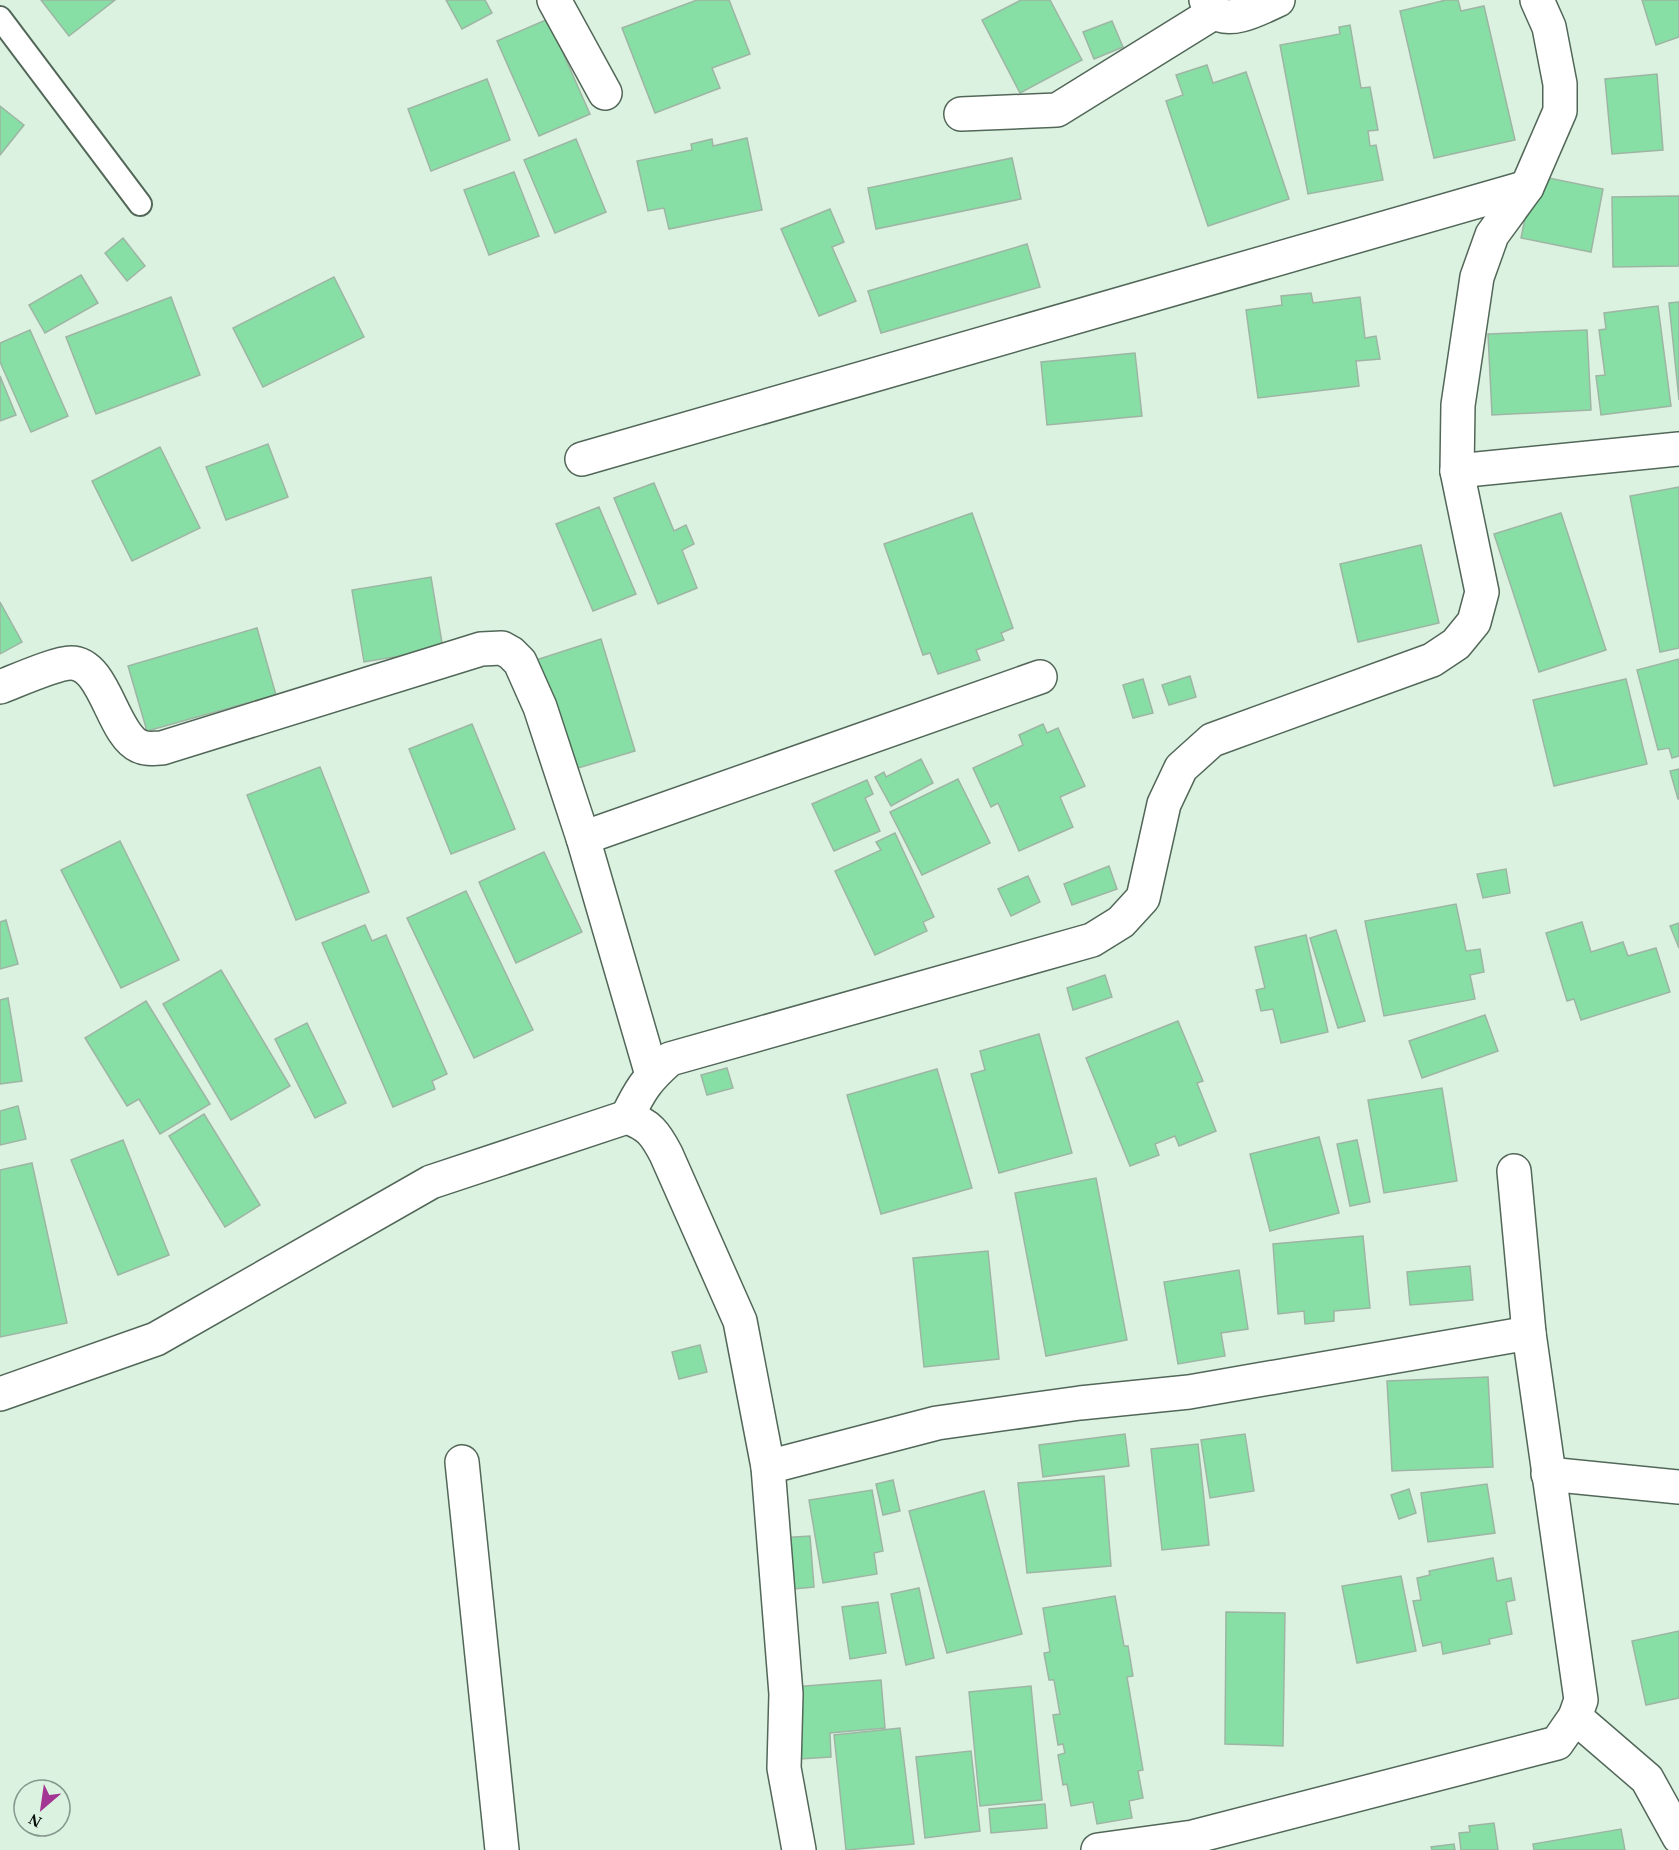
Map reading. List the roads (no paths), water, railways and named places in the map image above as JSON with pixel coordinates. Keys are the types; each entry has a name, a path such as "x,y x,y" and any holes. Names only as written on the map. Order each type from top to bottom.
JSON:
{"street":[{"path":"555,0 605,93"},
{"path":"960,114 1057,110 1210,6 1229,17 1250,13 1278,0"},
{"path":"627,1116 652,1075 670,1059 1092,940 1121,922 1143,898 1164,804 1181,768 1212,740 1432,660 1456,644 1474,622 1482,592 1457,471 1458,405 1477,277 1492,235 1527,187 1560,111 1560,84 1549,27 1537,0"},
{"path":"582,459 1527,187"},
{"path":"1457,471 1679,449"},
{"path":"0,687 60,665 71,663 79,665 96,680 128,736 136,745 146,749 162,748 481,649 502,648 511,653 520,662 540,707 583,838 652,1075"},
{"path":"583,838 1040,677"},
{"path":"0,1395 156,1339 431,1182 627,1116 643,1123 657,1136 740,1322 768,1467 786,1694 784,1768 799,1850"},
{"path":"1098,1850 1193,1837 1557,1743 1575,1717 1581,1700 1529,1333 1514,1171"},
{"path":"768,1467 937,1423 1080,1403 1189,1392 1529,1333"},
{"path":"462,1462 502,1850"},
{"path":"1548,1474 1679,1487"},
{"path":"1575,1717 1647,1779 1679,1837"}],"lane":[{"path":"0,18 140,204"}]}
